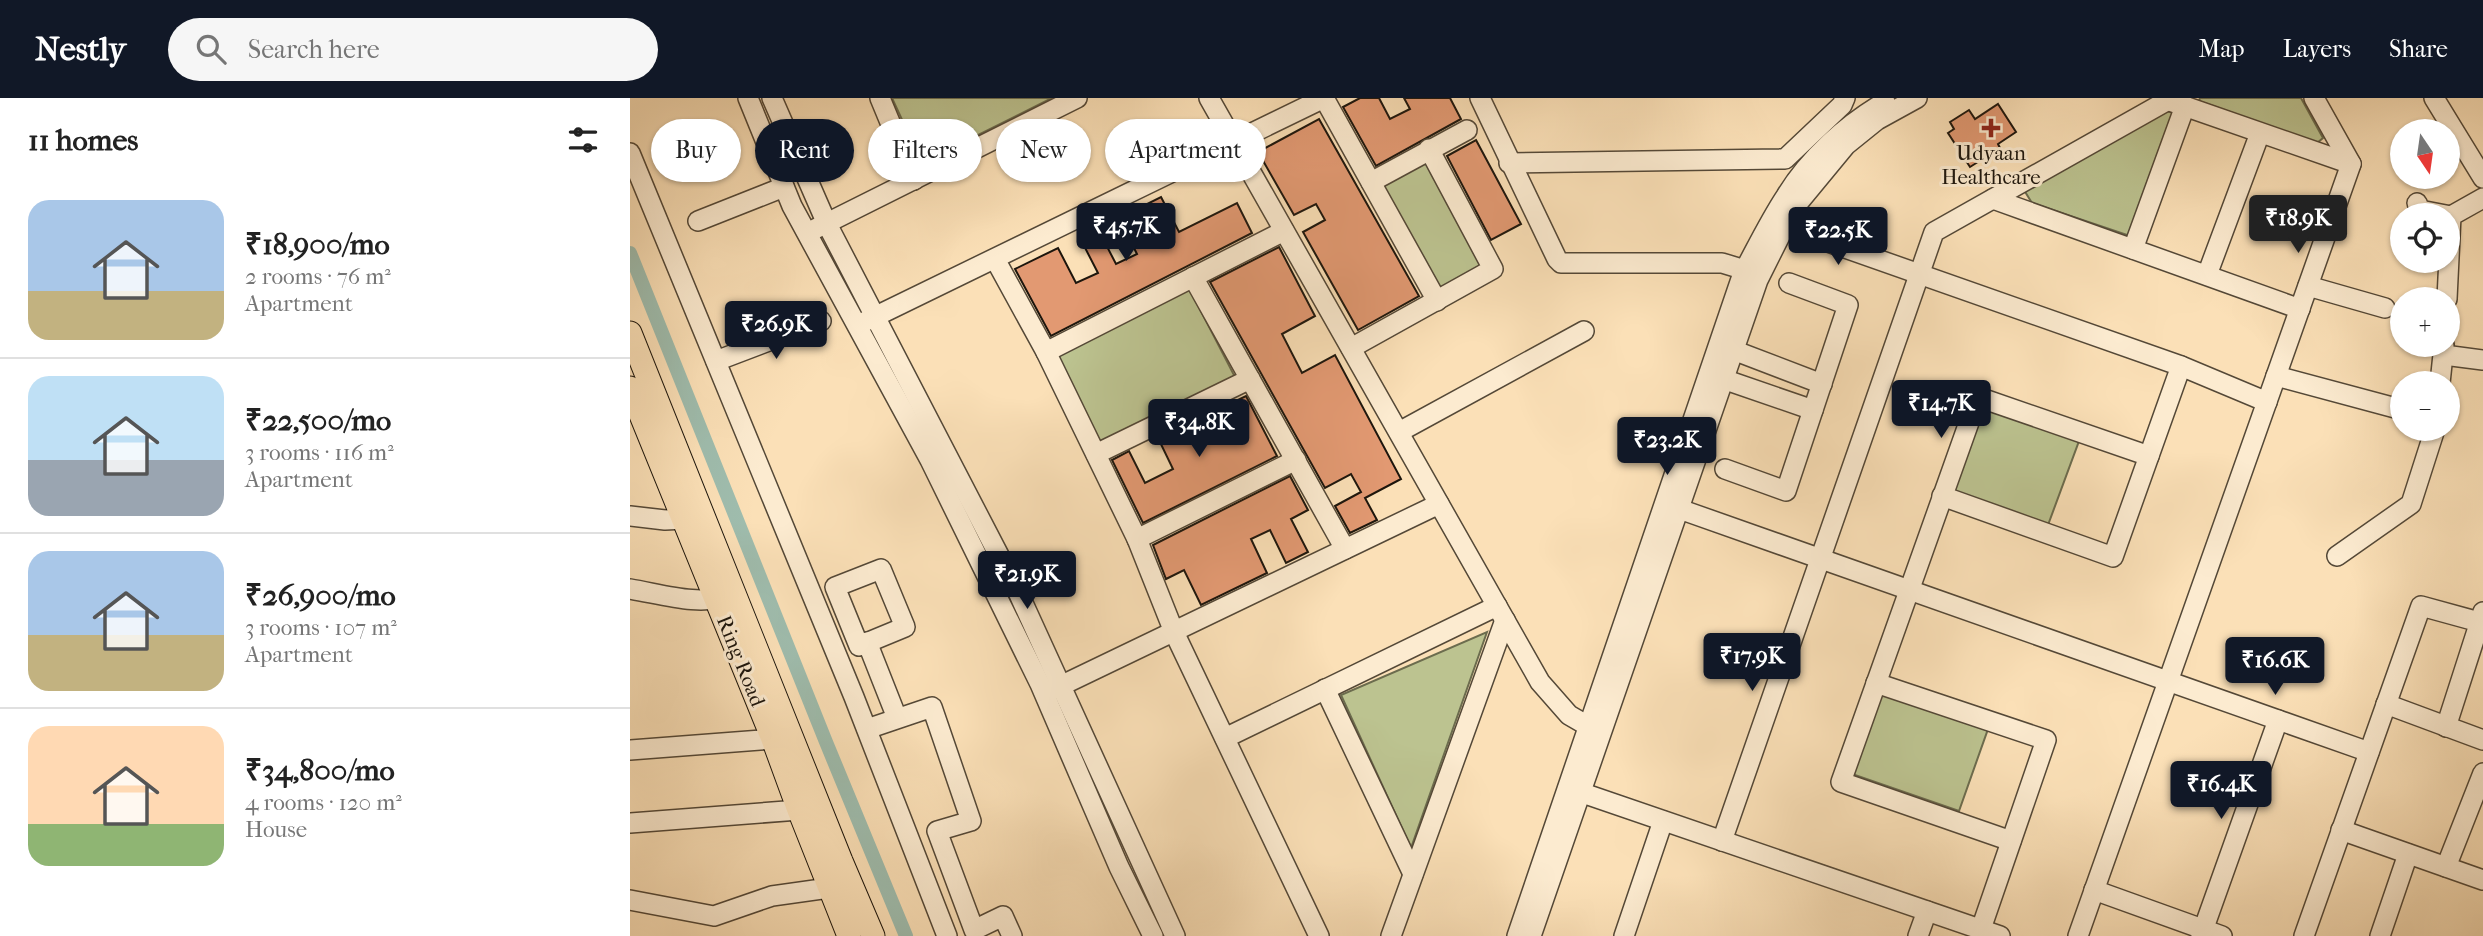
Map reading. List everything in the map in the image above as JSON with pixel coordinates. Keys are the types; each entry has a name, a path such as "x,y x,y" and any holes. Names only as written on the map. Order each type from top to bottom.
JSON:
{"main road":[{"path":"630,333 666,450 725,597 873,936"},
{"name":"Ring Road","path":"630,388 666,450 685,519 725,597 773,739 849,936"}],"street":[{"path":"748,98 784,187 930,460 1044,694 1119,867 1152,912 1174,936"},
{"path":"772,98 827,224 1018,592 1063,685 1152,912 1153,936"},
{"path":"880,98 889,119"},
{"path":"982,146 1077,98"},
{"path":"1209,98 1220,119"},
{"path":"1266,126 1324,98 1437,301"},
{"path":"1480,98 1509,163 1557,260 1561,263 1721,263 1745,271"},
{"path":"1509,163 1785,159 1842,105 1845,98"},
{"path":"1517,936 1574,790 1588,726 1671,506 1723,379 1787,194 1825,147 1860,116 1892,98"},
{"path":"1531,936 1574,790 1671,506 1745,271 1778,224 1846,145 1877,120 1916,98"},
{"path":"2078,936 2351,164 2314,98"},
{"path":"2434,98 2483,178"},
{"path":"1722,841 1934,232 2175,102 2351,164"},
{"path":"2133,249 2175,102"},
{"path":"1371,182 1467,130"},
{"path":"2207,275 2260,133"},
{"path":"1351,348 1493,270 1429,149"},
{"path":"630,153 867,729 947,936"},
{"path":"807,233 910,182"},
{"path":"857,326 1152,182"},
{"path":"1256,182 1540,682 1569,715 1588,726"},
{"path":"698,220 784,187"},
{"path":"2460,211 2483,198"},
{"path":"1993,199 2300,309"},
{"path":"1778,224 2181,366 2267,402"},
{"path":"1046,352 1284,231"},
{"path":"995,259 1046,352 1137,539 1174,632 1319,936"},
{"path":"1193,277 1345,549"},
{"path":"1725,469 1786,491 1848,305 1789,283"},
{"path":"2308,286 2385,308"},
{"path":"716,360 821,321"},
{"path":"1399,432 1584,331"},
{"path":"1733,350 1822,384"},
{"path":"2460,354 2483,360"},
{"path":"1942,496 2113,557 2181,366"},
{"path":"2276,376 2390,407"},
{"path":"1096,454 1250,379"},
{"path":"1723,379 1813,410"},
{"path":"2011,841 1841,782 1942,496 1978,397 2149,456"},
{"path":"2337,556 2411,504 2431,441"},
{"path":"1137,539 1296,460"},
{"path":"1044,694 1439,504"},
{"path":"1671,506 2369,752"},
{"path":"630,516 685,519"},
{"path":"630,589 684,598 725,597"},
{"path":"2304,936 2421,606 2482,619 2446,727"},
{"path":"1225,738 1325,689 1501,613"},
{"path":"1391,936 1501,613"},
{"path":"867,642 897,718"},
{"path":"1876,683 2046,740 1981,929"},
{"path":"1325,689 1413,874"},
{"path":"2386,704 2446,727 2481,733"},
{"path":"867,729 932,707 971,821 937,831 974,930 1003,916 1012,936"},
{"path":"2094,890 2209,934 2278,720"},
{"path":"630,750 773,739"},
{"path":"2446,867 2483,773"},
{"path":"1574,790 2000,936"},
{"path":"630,823 799,810"},
{"path":"1624,936 1663,821"},
{"path":"2341,830 2483,880"},
{"path":"2380,936 2408,854"},
{"path":"630,900 714,916 772,896 829,888"},
{"path":"1918,936 1927,911"}],"green space":[{"path":"892,98 1052,98 1010,119 996,119 996,126 982,133 982,119 902,119"},
{"path":"2200,98 2301,98 2323,138 2317,143 2199,101"},
{"path":"2164,110 2174,113 2130,236 2032,203 2024,190"},
{"path":"1426,159 1485,267 1440,292 1380,184"},
{"path":"1189,288 1235,377 1101,444 1056,355"},
{"path":"1984,407 2079,441 2048,525 1954,491"},
{"path":"1487,632 1411,848 1341,695"},
{"path":"1881,692 1988,729 1959,811 1852,774"}],"building":[{"path":"1360,98 1379,98 1390,119 1410,109 1404,98 1450,98 1461,119 1376,166 1343,107"},
{"path":"1998,104 2016,132 1998,144 2000,148 1970,167 1948,133 1954,129 1950,122 1969,110 1975,119"},
{"path":"1319,119 1419,296 1358,330 1303,232 1325,220 1316,204 1294,215 1266,166 1266,148"},
{"path":"1476,140 1521,224 1491,240 1447,156"},
{"path":"1161,197 1179,232 1237,203 1252,233 1051,336 1015,269 1058,248 1076,283 1098,273 1080,238 1098,229 1116,264 1137,254 1119,218"},
{"path":"1279,247 1315,316 1282,334 1302,373 1335,355 1401,479 1365,498 1377,520 1350,533 1335,506 1361,492 1351,474 1325,488 1210,282"},
{"path":"1246,396 1277,456 1143,523 1112,460 1129,451 1145,483 1173,469 1158,438"},
{"path":"1290,476 1308,510 1291,519 1308,552 1286,563 1270,530 1251,539 1267,573 1201,605 1184,570 1166,579 1153,545"}],"waterway":[{"path":"630,253 906,936"}],"place":[{"name":"Udyaan Healthcare","path":"1991,128"}]}
